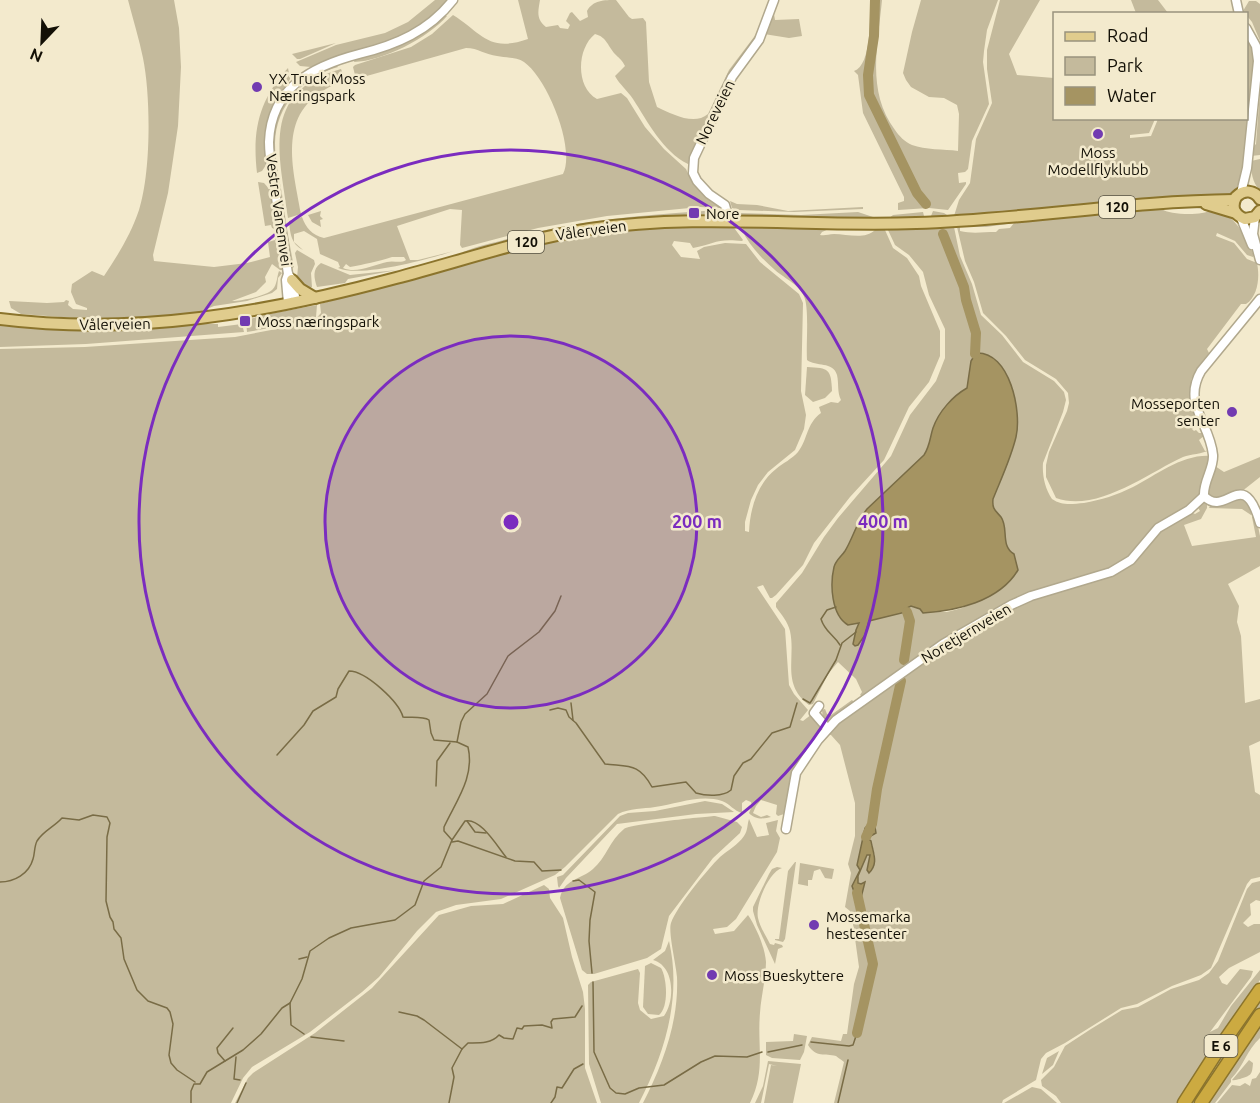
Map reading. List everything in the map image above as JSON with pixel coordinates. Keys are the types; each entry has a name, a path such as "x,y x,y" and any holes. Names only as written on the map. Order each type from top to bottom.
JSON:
{"highway":[{"name":"E 6","path":"1185,1103 1218,1050 1260,990"},
{"name":"E 6","path":"1201,1103 1260,1015"}],"main road":[{"path":"1238,196 1233,207 1239,216"},
{"name":"Vålerveien","path":"0,319 93,325 179,322 315,298 562,233 626,224 729,220 871,224 960,221 1238,196"},
{"name":"120","path":"1238,196 1258,197"},
{"name":"Vålerveien","path":"1191,202 1221,208 1239,216"},
{"name":"120","path":"1239,216 1248,219 1259,213"},
{"path":"290,277 300,289 315,298"}],"street":[{"name":"Vestre Vanemvei","path":"292,303 269,143 273,118 279,105 295,83 313,69 399,42 427,26 453,0"},
{"name":"Noreveien","path":"729,220 725,205 709,194 694,176 694,158 732,77 759,40 774,0"},
{"path":"1238,196 1247,168 1258,61 1256,46 1248,32"},
{"path":"1247,168 1258,197"},
{"path":"1258,256 1253,234 1259,213"},
{"path":"1239,216 1258,256"},
{"path":"1260,299 1201,371 1197,379 1194,402 1213,457 1204,496 1214,502 1238,494 1247,496 1253,503 1260,523"},
{"name":"Noretjernveien","path":"786,829 794,779 827,728 859,699 943,644 1011,605 1031,596 1121,567 1131,560 1158,528 1188,510 1204,496"},
{"path":"819,706 814,713 827,728"}],"green space":[{"path":"128,0 174,0 179,28 181,67 178,126 168,193 153,255 154,261 214,267 247,263 270,257 268,242 275,240 275,236 278,236 284,270 272,264 265,277 266,282 256,292 232,301 254,298 270,292 275,285 279,271 282,273 278,278 277,289 272,293 247,301 214,306 192,315 101,320 21,314 11,308 9,301 47,303 66,300 73,309 87,310 76,304 71,292 72,284 92,271 104,276 124,244 139,210 148,156 147,93 143,58"},
{"path":"435,0 448,0 429,20 412,32 311,67 300,66 296,62 336,45 385,33 408,22"},
{"path":"518,0 540,0 538,15 543,24 546,27 558,25 560,28 568,29 570,25 566,21 570,13 572,12 580,21 588,17 589,7 603,1 616,0 629,17 643,18 646,22 649,82 657,107 690,119 708,114 729,70 757,33 761,32 692,163 688,164 663,144 617,79 615,76 625,66 605,40 595,34 589,40 582,58 582,77 590,93 597,99 621,93 627,98 645,127 686,169 692,182 721,206 720,208 700,207 607,216 538,228 462,248 460,245 462,210 450,209 397,226 410,260 454,251 395,266 362,271 349,270 406,260 404,257 392,257 350,267 346,264 343,268 347,270 338,268 340,267 338,262 320,254 317,239 304,231 294,234 294,242 289,221 302,217 310,230 324,238 563,174 566,148 557,114 542,83 533,70 521,60 466,48 356,79 353,67 355,65 411,47 432,34 453,15 486,39 503,44 514,43 528,39"},
{"path":"776,0 778,0 774,14 775,20 799,19 802,36 789,38 764,34"},
{"path":"870,0 882,0 876,67 880,99 886,115 898,134 909,144 923,148 958,151 959,114 957,105 944,98 929,97 911,87 903,73 912,32 921,0 998,0 987,30 983,62 989,104 972,141 968,169 958,173 959,183 966,182 966,184 948,210 929,208 898,210 898,203 904,201 904,197 863,113 858,75 854,71 860,67 867,50"},
{"path":"1000,0 1040,0 1009,54 1017,75 1053,78 1053,120 1155,120 1149,133 1130,135 1130,138 1151,136 1158,120 1248,120 1248,38 1253,49 1255,65 1244,165 1237,188 1227,196 954,216 959,200 970,183 976,139 992,103 987,50"},
{"path":"1131,0 1158,0 1167,12 1136,12"},
{"path":"1249,1 1256,1 1260,4 1260,41 1248,17 1248,12 1243,11"},
{"path":"445,15 447,16 429,32 404,47 366,61 354,62 355,59 403,43"},
{"path":"336,43 300,59 292,54"},
{"path":"336,65 338,67 314,78 294,94 280,116 277,129 276,156 294,267 292,268 274,162 275,127 285,103 292,93 312,76"},
{"path":"288,68 290,79 279,97 266,165 262,171 257,173 256,143 260,116 270,92"},
{"path":"341,69 346,82 339,83 320,93 307,105 298,118 292,148 301,214 288,218 280,149 281,128 286,110 297,93 315,79"},
{"path":"1260,91 1260,155 1251,156 1252,148 1256,144"},
{"path":"1260,159 1260,191 1252,177 1251,161"},
{"path":"258,182 264,183 271,191 277,227 275,229 271,225 265,226"},
{"path":"730,201 788,211 863,207 863,209 794,212 739,210 732,208"},
{"path":"1194,206 1218,211 1226,215 1238,226 1253,257 1247,255 1235,241 1217,233 1216,236 1234,243 1247,259 1257,263 1257,286 1250,301 1241,304 1207,349 1209,353 1191,380 1197,417 1193,421 1195,427 1192,429 1205,435 1199,440 1205,451 1210,450 1183,457 1105,496 1072,501 1056,498 1046,477 1046,465 1049,452 1067,411 1068,393 1056,379 1025,360 1006,336 983,313 965,261 957,227 1122,210","holes":["1190,207 1211,210 1186,214 1171,213 1162,209","1014,223 1010,228 999,229 996,232 960,231 960,227 986,227"]},
{"path":"321,211 320,216 323,219 320,220 321,227 312,222 308,215"},
{"path":"721,211 719,214 690,214 467,254 463,252 531,233 580,224 629,217"},
{"path":"933,211 950,217 888,219 893,215 923,212 924,216 931,216"},
{"path":"858,212 879,219 740,217 738,215 739,213 801,215"},
{"path":"709,224 732,225 743,240 721,241 693,248 690,243 674,241 672,245 681,257 700,259 697,251 704,247 725,243 746,244 760,262 799,294 803,303 801,391 806,415 804,429 795,450 768,472 758,485 751,500 745,531 749,532 753,506 759,489 769,475 798,452 812,422 821,413 819,407 831,402 838,403 841,400 835,371 828,366 807,360 807,312 803,294 756,252 742,230 745,224 831,228 820,235 861,236 875,230 885,230 893,248 907,258 919,276 940,331 940,356 929,382 909,407 884,460 850,497 814,543 803,565 776,595 770,598 763,585 757,587 785,629 789,685 808,710 800,720 803,721 812,714 820,727 816,738 792,774 784,814 778,816 776,814 777,805 761,800 753,813 761,817 767,815 771,817 760,818 751,815 749,813 751,802 746,800 742,803 742,813 722,801 705,799 688,800 618,814 555,875 501,899 456,905 436,912 379,977 362,992 310,1032 252,1067 243,1078 231,1103 0,1103 0,349 85,347 235,337 313,322 321,313 320,304 490,255 568,236 658,226 688,227"},
{"path":"954,227 960,256 972,284 981,315 1002,335 1023,362 1054,381 1064,392 1066,400 1063,412 1043,463 1044,482 1052,499 1063,504 1071,504 1103,499 1133,487 1170,466 1190,458 1211,456 1196,499 1127,559 1111,569 1032,593 863,697 860,695 862,692 856,679 838,662 828,674 813,704 809,705 800,697 792,679 790,631 776,603 802,573 838,518 891,456 910,415 936,381 945,358 945,329 929,295 923,272 909,255 895,245 888,230","holes":["1010,579 995,594 947,612 921,612 921,609 913,606 907,608 846,592"]},
{"path":"297,250 314,260 315,264 311,273 312,287 310,288 306,288 297,278 298,267 295,253"},
{"path":"321,263 350,275 397,270 348,279 345,283 317,287 315,271"},
{"path":"317,305 316,317 309,321 247,332 246,320"},
{"path":"218,324 218,327 242,324 244,332 86,344 0,347 0,326 110,330"},
{"path":"807,367 824,369 829,374 832,391 825,398 813,402 805,395"},
{"path":"1260,457 1260,477 1241,492 1219,500 1207,495 1215,466 1224,472"},
{"path":"1242,497 1254,512 1251,515 1242,509 1209,508 1211,504"},
{"path":"1204,501 1207,502 1207,508 1201,519 1184,525 1192,546 1256,537 1252,517 1256,516 1260,536 1260,566 1228,584 1239,606 1237,622 1241,636 1245,703 1260,699 1260,741 1249,746 1255,792 1260,795 1260,877 1251,879 1247,884 1211,968 1201,975 1172,986 1137,1004 1121,1008 1046,1053 1041,1059 1036,1080 1003,1100 1002,1103 834,1103 844,1062 836,1056 814,1052 808,1045 812,1037 841,1041 843,1034 847,1034 854,984 859,967 852,917 850,911 845,907 851,873 848,864 855,836 855,803 840,745 831,735 826,734 942,649 1024,602 1108,577 1160,531 1191,512 1195,514 1200,511 1197,506","holes":["867,825 876,833 867,838 871,841 875,856 867,870 870,855 867,855 858,876 858,882 865,883 861,894 852,886 860,870"]},
{"path":"852,700 855,703 830,722 823,719 822,710 825,709 827,714 831,715"},
{"path":"705,801 722,804 734,812 696,814 617,824 559,888 557,877 563,875 620,816"},
{"path":"715,816 737,822 742,827 740,833 713,858 669,916 661,949 647,958 594,974 587,974 582,970 560,898 565,887 593,869 624,829 652,823"},
{"path":"749,819 757,837 769,835 766,823 778,820 776,831 780,838 777,852 736,919 727,927 713,929 715,934 734,931 748,915 764,950 766,968 759,1025 760,1058 755,1091 750,1103 643,1103 663,1058 675,1010 677,977 671,941 671,923 679,907 700,879 744,836"},
{"path":"795,862 783,942 775,939 779,939 788,871"},
{"path":"800,863 834,869 832,879 825,878 820,869 814,871 812,880 808,880 808,886 798,884"},
{"path":"782,868 768,882 761,897 758,912 760,925 770,944 775,943 783,947 778,949 775,964 757,925 753,907 772,869"},
{"path":"1260,881 1260,901 1256,900 1250,904 1251,915 1243,923 1248,927 1260,924 1260,952 1229,968 1219,977 1222,983 1227,985 1240,969 1253,971 1251,977 1210,1032 1218,1028 1231,1006 1260,970 1260,980 1177,1103 1061,1103 1056,1096 1042,1086 1041,1080 1054,1067 1065,1046 1122,1010 1138,1007 1171,989 1199,980 1209,973 1218,961 1247,889 1252,883"},
{"path":"544,885 549,889 550,898 563,918 583,992 585,1068 597,1103 235,1103 253,1073 315,1033 372,988 439,915 471,906 503,904"},
{"path":"669,941 673,962 672,1004 663,1045 648,1084 639,1103 601,1103 589,1064 588,985 591,982 638,969 640,973 638,1003 640,1010 651,1019 664,1016 670,1002 671,985 666,969 653,960 665,951"},
{"path":"651,963 661,968 665,978 666,999 659,1015 648,1014 643,1007 645,966"},
{"path":"1260,997 1260,1009 1197,1103 1189,1103"},
{"path":"1260,1025 1260,1038 1231,1082 1215,1103 1208,1103"},
{"path":"794,1034 807,1036 800,1060 772,1058 766,1055 766,1042 793,1041"},
{"path":"1059,1051 1053,1065 1042,1074 1047,1058"},
{"path":"1249,1060 1253,1063 1250,1074 1247,1077 1232,1080"},
{"path":"768,1061 801,1064 793,1103 764,1103 771,1065 777,1066 769,1064 761,1103 755,1103 763,1086"},
{"path":"1260,1072 1260,1103 1217,1103 1232,1085 1240,1086 1245,1083 1250,1086 1252,1079 1256,1078"},
{"path":"1032,1087 1041,1089 1057,1103 1004,1103"}],"water":[{"path":"976,353 988,355 997,362 1005,372 1015,399 1016,437 993,502 994,509 1003,521 1007,546 1014,554 1018,570 1000,590 975,603 949,610 923,613 920,609 911,606 906,612 869,621 865,635 855,646 853,644 859,623 848,625 842,620 833,599 832,582 837,560 845,551 867,509 924,455 939,416 957,395 967,388 971,361"},
{"path":"870,823 875,827 876,833 867,838 871,841 875,862 869,873 867,870 870,855 867,855 858,876 858,883 865,882 859,906 852,886 860,870 857,865 865,828"}],"waterway":[{"path":"875,0 874,36 868,75 869,95 917,193 926,204"},
{"path":"943,234 964,287 976,333 975,354"},
{"path":"457,742 465,714 487,694 508,656 539,632 555,611 561,596"},
{"path":"836,607 827,610 821,619 840,645"},
{"path":"904,660 910,621 907,612"},
{"path":"803,699 810,703 836,660 842,643 856,632"},
{"path":"277,755 304,725 313,711 336,697 349,671 356,672 381,688 395,703 403,717 429,720 434,740 457,742 468,747 467,779 444,827 444,831 452,840"},
{"path":"866,837 872,824 877,789 901,681"},
{"path":"571,703 573,720"},
{"path":"550,710 558,708 566,710 605,764 627,766 638,770 652,787 686,782 696,793 714,795 724,794 731,790 734,776 743,763 751,759 772,733 790,727 797,703"},
{"path":"436,786 437,761 450,743"},
{"path":"0,882 16,879 28,869 34,857 37,841 62,818 79,820 93,815 107,817 110,823 107,837 106,901 110,917 114,929 121,938 124,959 137,990 148,1001 167,1008 170,1012 173,1024 169,1055 171,1063 195,1082"},
{"path":"191,1103 191,1091 194,1084 200,1084 207,1072 243,1050 261,1034 282,1008 290,1003 302,979 310,951 329,938 351,928 395,920 415,905 424,881 441,867 452,840 465,821 476,823 482,828 506,857"},
{"path":"467,821 475,832 486,833"},
{"path":"452,842 458,841 515,861 534,862 542,871 561,870"},
{"path":"573,881 579,880 595,892 589,941 592,973"},
{"path":"857,893 873,964 857,1033"},
{"path":"299,959 307,957"},
{"path":"593,982 594,1052 610,1088 616,1093 625,1094 639,1088 664,1085 715,1056 747,1057 762,1052"},
{"path":"290,1003 291,1025 304,1034"},
{"path":"399,1012 424,1020 462,1049 468,1043 489,1041 499,1035 513,1039 517,1028 522,1029 524,1026 542,1025 552,1028 553,1019 575,1017 582,1006"},
{"path":"225,1061 217,1048 233,1028"},
{"path":"811,1042 849,1046 853,1045 857,1033"},
{"path":"311,1037 344,1041"},
{"path":"768,1052 802,1045"},
{"path":"449,1103 454,1077 452,1068 462,1049"},
{"path":"236,1057 234,1079 240,1080"},
{"path":"838,1103 848,1060"},
{"path":"551,1103 557,1087 562,1088 574,1069 583,1064"},
{"path":"237,1103 246,1083"}],"place":[{"name":"YX Truck Moss Næringspark","path":"257,87"},
{"name":"Moss Modellflyklubb","path":"1098,134"},
{"name":"Nore","path":"694,213"},
{"name":"Moss næringspark","path":"245,321"},
{"name":"Mosseporten senter","path":"1232,412"},
{"name":"Mossemarka hestesenter","path":"814,925"},
{"name":"Moss Bueskyttere","path":"712,975"}]}
